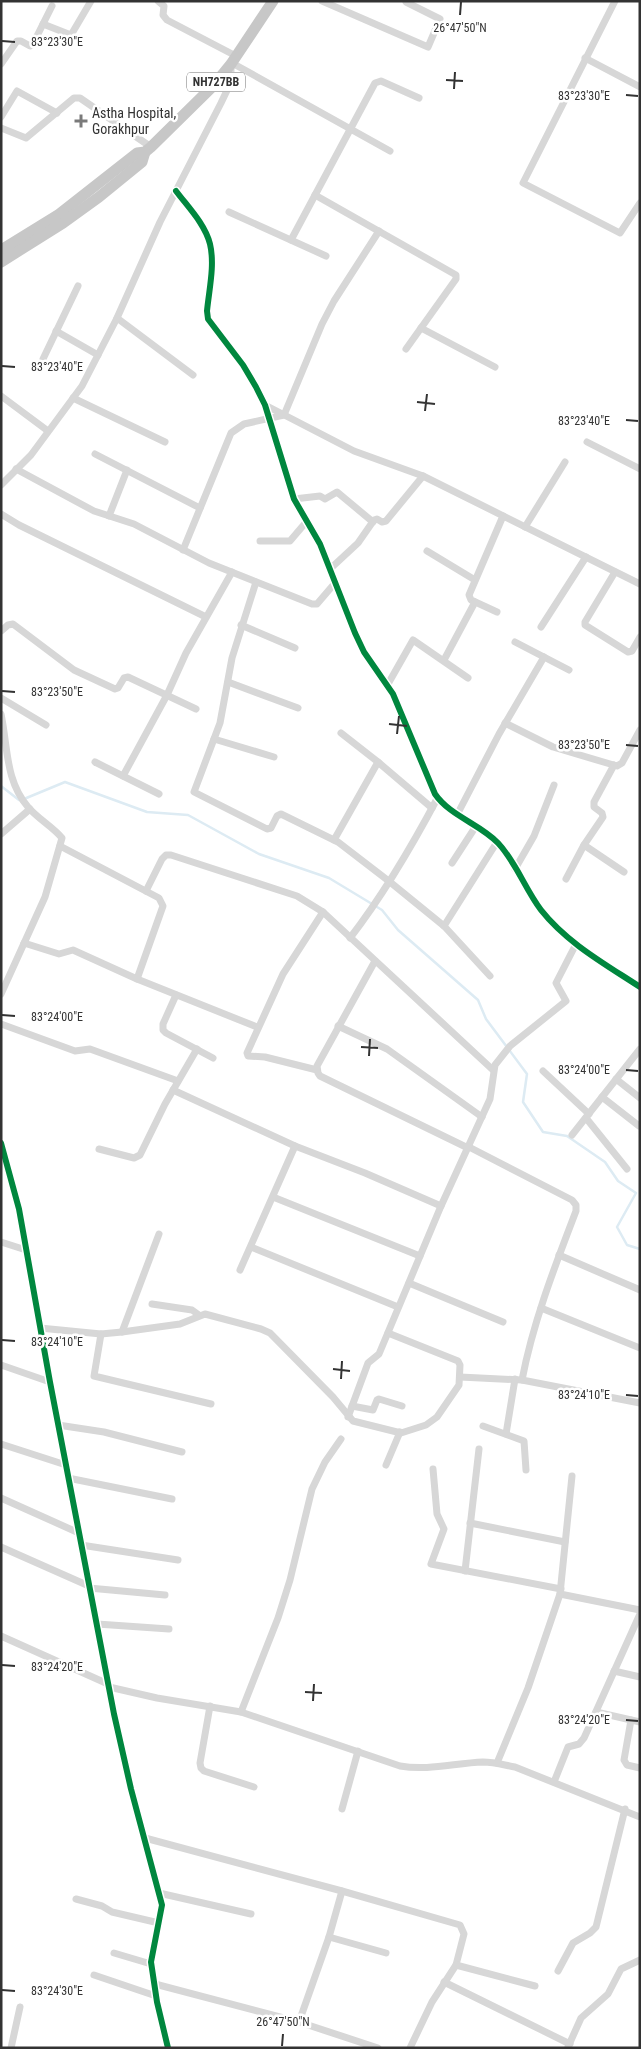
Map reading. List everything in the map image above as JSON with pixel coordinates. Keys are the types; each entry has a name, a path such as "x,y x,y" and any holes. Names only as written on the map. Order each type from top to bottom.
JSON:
{"highway":[{"name":"NH727BB","path":"1,250 58,215 137,153 148,149 190,111 233,61 273,1"},
{"name":"NH727BB","path":"1,262 63,222 98,196 142,162 148,149"}],"street":[{"path":"43,24 71,35 91,1"},
{"path":"158,1 164,6 163,15 167,20 233,61 390,151"},
{"path":"322,1 428,47 440,19 406,2"},
{"path":"615,1 584,58 523,183 618,233 622,232 640,203"},
{"path":"1,64 18,42 32,46 52,6"},
{"path":"584,58 640,87"},
{"path":"1,485 31,455 82,386 117,318 160,222 231,82 233,61"},
{"path":"291,240 377,81 419,98"},
{"path":"1,117 17,91 57,113"},
{"path":"1,128 26,138 74,98 80,98 148,149"},
{"path":"176,191 204,230 210,244 212,260 207,311 208,319 250,375 264,405 294,499 320,544 358,639 388,684 438,797 497,842 543,912 576,944 640,987"},
{"path":"315,195 456,275 456,279 406,349"},
{"path":"229,212 326,256"},
{"path":"183,550 232,433 244,424 269,420 284,415 322,324 334,301 379,231"},
{"path":"43,358 78,286"},
{"path":"117,318 193,375"},
{"path":"421,328 495,367"},
{"path":"56,331 98,355"},
{"path":"1,396 48,431"},
{"path":"73,398 165,442"},
{"path":"264,405 354,451 423,476 640,584"},
{"path":"587,442 640,470"},
{"path":"95,454 200,508"},
{"path":"525,527 565,462"},
{"path":"16,469 94,511 134,524 183,550 232,572 315,605 335,583"},
{"path":"109,516 127,470"},
{"path":"330,569 356,546 372,522 376,519 382,522 386,521 423,476"},
{"path":"294,499 319,496 325,499 337,492 372,522"},
{"path":"1,514 18,526 206,618"},
{"path":"497,612 471,600 469,595 503,516"},
{"path":"260,541 290,541 307,521"},
{"path":"427,551 475,580"},
{"path":"541,627 586,557"},
{"path":"123,776 167,695 186,653 232,572"},
{"path":"615,572 585,625 628,652 632,651 640,636"},
{"path":"256,582 241,625 224,706 214,739 194,790 196,794 267,830 271,828 277,816 281,814 334,840 444,926 490,976"},
{"path":"444,660 475,602"},
{"path":"1,631 8,625 13,624 74,670 115,689 118,688 126,676 196,709"},
{"path":"241,625 295,648"},
{"path":"388,684 413,640 468,678"},
{"path":"515,642 569,670"},
{"path":"458,813 505,723 544,657"},
{"path":"228,682 298,708"},
{"path":"1,698 46,725"},
{"path":"1,714 10,775 28,807 52,826 62,838 44,897 1,994"},
{"path":"505,723 552,747 614,765 622,763 640,730"},
{"path":"341,733 432,808"},
{"path":"214,739 274,757"},
{"path":"95,762 160,794"},
{"path":"334,840 378,762"},
{"path":"566,879 584,845 602,817 602,813 594,807 594,802 614,765"},
{"path":"516,869 534,836 554,785"},
{"path":"350,938 390,882 438,797"},
{"path":"1,834 28,807"},
{"path":"452,863 476,826"},
{"path":"444,926 497,842"},
{"path":"584,845 624,872"},
{"path":"60,846 159,898 163,906 137,979"},
{"path":"146,891 162,859 166,855 171,855 297,896 323,912 493,1070"},
{"path":"323,912 282,974 257,1027 247,1055 265,1057 317,1070 320,1076 574,1202 576,1211 559,1255 518,1380 506,1434"},
{"path":"24,943 59,954 73,950 137,979 257,1027"},
{"path":"348,1417 368,1363 379,1354 441,1206 490,1099 493,1070 501,1056 510,1046 566,1001 556,983 576,944"},
{"path":"317,1070 338,1026 374,961"},
{"path":"176,995 162,1024 163,1030 213,1058"},
{"path":"1,1024 75,1051 90,1049 178,1081"},
{"path":"338,1026 381,1046 482,1117"},
{"path":"572,1135 640,1049"},
{"path":"99,1149 134,1158 140,1155 173,1090 197,1050"},
{"path":"543,1071 587,1116 627,1169"},
{"path":"616,1079 640,1098"},
{"path":"173,1090 295,1146 365,1173 441,1206"},
{"path":"602,1097 639,1126"},
{"path":"1,1143 19,1209 68,1478 109,1685 131,1789 162,1905 151,1964 168,2048"},
{"path":"240,1270 295,1146"},
{"path":"273,1197 420,1256"},
{"path":"122,1332 159,1234"},
{"path":"1,1242 26,1250"},
{"path":"251,1247 398,1307"},
{"path":"559,1255 640,1290"},
{"path":"408,1283 503,1322"},
{"path":"152,1304 192,1310 199,1315"},
{"path":"541,1308 640,1348"},
{"path":"40,1328 101,1334 180,1324 199,1315 214,1316 266,1330 333,1397 348,1417 356,1423 407,1432 433,1421 458,1387 460,1365 458,1361 388,1333"},
{"path":"101,1334 94,1376 211,1404"},
{"path":"1,1365 50,1382"},
{"path":"460,1377 518,1380 640,1403"},
{"path":"352,1406 373,1410 379,1399 402,1406"},
{"path":"58,1425 104,1432 182,1452"},
{"path":"483,1426 524,1441 526,1470"},
{"path":"386,1465 400,1432"},
{"path":"241,1712 278,1618 290,1580 312,1489 325,1462 341,1440"},
{"path":"1,1444 66,1465"},
{"path":"465,1571 479,1449"},
{"path":"433,1469 437,1514 444,1529 430,1564 561,1591 640,1610"},
{"path":"497,1763 528,1688 561,1591 572,1476"},
{"path":"68,1478 172,1499"},
{"path":"1,1498 79,1533"},
{"path":"470,1523 565,1542"},
{"path":"81,1545 178,1560"},
{"path":"1,1547 89,1587 165,1595"},
{"path":"554,1782 568,1747 582,1742 640,1614"},
{"path":"97,1624 169,1630"},
{"path":"1,1636 109,1685 157,1698 241,1712 400,1766 413,1768 484,1762 515,1767 625,1809 640,1817"},
{"path":"614,1671 640,1677"},
{"path":"210,1706 200,1763 201,1768 204,1771 254,1787"},
{"path":"596,1712 640,1722"},
{"path":"631,1720 624,1760 627,1765 640,1768"},
{"path":"342,1809 358,1751"},
{"path":"558,1971 573,1943 596,1927 625,1809"},
{"path":"145,1838 460,1925 464,1934 456,1965 444,1982 410,2048"},
{"path":"299,2022 329,1937 342,1891"},
{"path":"159,1894 251,1914"},
{"path":"76,1899 102,1906 112,1912 159,1923"},
{"path":"329,1937 386,1953"},
{"path":"114,1953 151,1964"},
{"path":"444,1982 569,2046 578,2021 608,1994 621,1969 640,1960"},
{"path":"456,1965 535,1986"},
{"path":"94,1975 156,1996"},
{"path":"155,1984 299,2022 378,2048"},
{"path":"11,2048 20,2007"}],"waterway":[{"path":"24,799 65,782 147,812 188,815 259,854 329,878 382,910 398,930 478,1000 486,1019 527,1074 523,1102 543,1132 567,1136 605,1162 618,1181 636,1193 617,1227 627,1245 640,1249"},
{"path":"1,786 19,800"}],"cycle path":[{"path":"176,191 200,223 210,244 212,269 207,311 208,319 243,365 265,405 294,499 320,544 364,652 393,694 435,794 441,802 483,830 498,843 541,910 551,922 587,952 640,987"},
{"path":"1,1143 19,1209 50,1382 114,1714 131,1789 162,1905 151,1962 157,2002 168,2048"}],"place":[{"name":"Astha Hospital, Gorakhpur","path":"81,121"}]}
